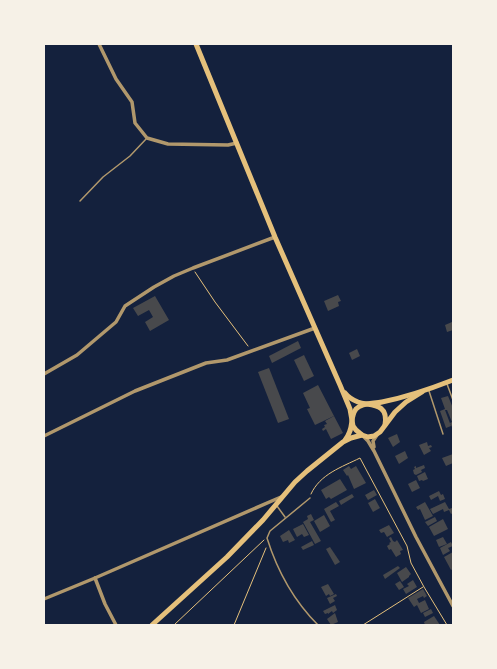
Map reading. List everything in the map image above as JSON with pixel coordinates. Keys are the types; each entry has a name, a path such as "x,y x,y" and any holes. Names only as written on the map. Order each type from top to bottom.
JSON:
{"main road":[{"path":"196,44 275,237 350,409 356,430 362,435 368,437 377,434 406,402 422,392"},
{"path":"343,442 351,432 354,412 359,407 422,392 453,380"},
{"path":"340,385 343,391 352,399 363,404 376,405 383,412 385,421 384,427"},
{"path":"152,625 227,557 276,505 282,496 307,471 343,442 362,435"}],"street":[{"path":"99,44 116,79 132,102 135,123 147,138 168,144 228,145 237,143"},
{"path":"44,374 77,355 116,322 125,306 174,276 275,237"},
{"path":"44,436 135,391 206,363 227,360 315,328"},
{"path":"374,450 373,441 377,434"},
{"path":"362,435 374,450 397,499 453,606"},
{"path":"44,599 282,496"},
{"path":"95,578 105,604 116,625"}],"lane":[{"path":"80,201 102,177 130,156 147,138"},
{"path":"446,382 453,400"},
{"path":"428,390 443,434"},
{"path":"310,498 270,530 267,538 285,581 301,606 318,625"},
{"path":"276,505 285,517"}],"path":[{"path":"193,268 199,279 252,351"},
{"path":"310,498 313,488 326,475 360,458 407,546 411,563 447,625"},
{"path":"174,625 267,538"},
{"path":"234,625 268,542"},
{"path":"363,625 424,586"}],"building":[{"path":"338,295 341,301 338,302 339,306 328,311 324,301"},
{"path":"155,296 169,320 150,331 145,322 153,317 149,310 138,316 133,308"},
{"path":"452,322 453,330 447,332 445,325"},
{"path":"298,341 301,348 272,363 269,356"},
{"path":"357,349 360,356 352,360 349,353"},
{"path":"304,355 314,376 304,381 294,360"},
{"path":"269,368 289,419 278,423 258,372"},
{"path":"318,385 334,416 315,425 307,409 310,408 303,393"},
{"path":"448,396 453,408 453,426 452,427 450,423 452,422 447,410 445,410 451,426 446,428 440,411 445,409 441,398"},
{"path":"334,416 343,433 331,439 326,429 323,431 322,429 325,427 324,425 327,424 325,421"},
{"path":"397,434 400,442 393,447 388,438"},
{"path":"427,442 428,446 431,445 432,447 429,448 431,451 424,455 419,445"},
{"path":"405,451 408,458 399,464 395,456"},
{"path":"453,454 453,463 446,466 442,458"},
{"path":"424,465 425,468 421,470 422,472 416,475 414,474 414,467 416,466 416,468"},
{"path":"349,466 351,469 356,466 366,483 354,489 348,475 347,476 343,470"},
{"path":"425,472 428,479 419,481 417,476"},
{"path":"340,479 347,490 331,499 329,497 326,499 321,490"},
{"path":"416,480 420,488 412,492 408,484"},
{"path":"374,490 377,495 368,500 365,495"},
{"path":"439,491 441,495 443,494 445,499 440,501 438,496 431,500 429,496"},
{"path":"352,494 354,497 341,505 339,501"},
{"path":"375,499 380,508 373,512 368,503"},
{"path":"336,502 339,506 330,511 335,520 331,522 324,509"},
{"path":"425,502 433,516 425,520 420,509 418,510 416,507"},
{"path":"445,502 449,509 452,508 453,513 451,514 449,510 444,512 443,509 433,514 430,509"},
{"path":"311,514 314,520 310,522 321,541 315,544 303,522 308,519 307,516"},
{"path":"324,515 330,526 320,532 314,521"},
{"path":"435,517 437,521 428,526 425,522"},
{"path":"443,519 448,529 434,536 429,527"},
{"path":"303,524 309,535 304,537 302,534 297,537 293,529"},
{"path":"389,525 394,533 387,537 384,532 381,533 379,530"},
{"path":"289,530 295,540 289,543 288,540 283,542 280,536"},
{"path":"391,537 395,542 397,540 403,550 400,551 401,554 396,557 387,546 391,542 389,538"},
{"path":"443,537 447,544 439,547 436,540"},
{"path":"312,541 314,545 303,550 301,547"},
{"path":"451,542 453,546 448,548 450,551 443,555 440,548"},
{"path":"330,547 340,562 335,565 326,549"},
{"path":"453,552 453,569 451,570 444,557"},
{"path":"398,566 400,568 385,579 383,575"},
{"path":"406,567 411,574 402,582 397,573"},
{"path":"413,580 417,587 406,594 403,589 409,586 407,584"},
{"path":"400,581 404,587 399,590 395,584"},
{"path":"328,584 334,594 330,596 329,594 326,596 321,587"},
{"path":"423,589 427,596 417,599 419,603 425,600 429,609 421,613 417,605 414,607 408,598"},
{"path":"336,594 337,596 333,598 335,601 330,604 327,598"},
{"path":"335,605 337,610 333,613 332,611 325,614 323,611"},
{"path":"431,609 433,613 425,617 423,613"},
{"path":"335,613 338,622 331,625 327,619"},
{"path":"434,616 440,625 425,625 424,622"}]}
